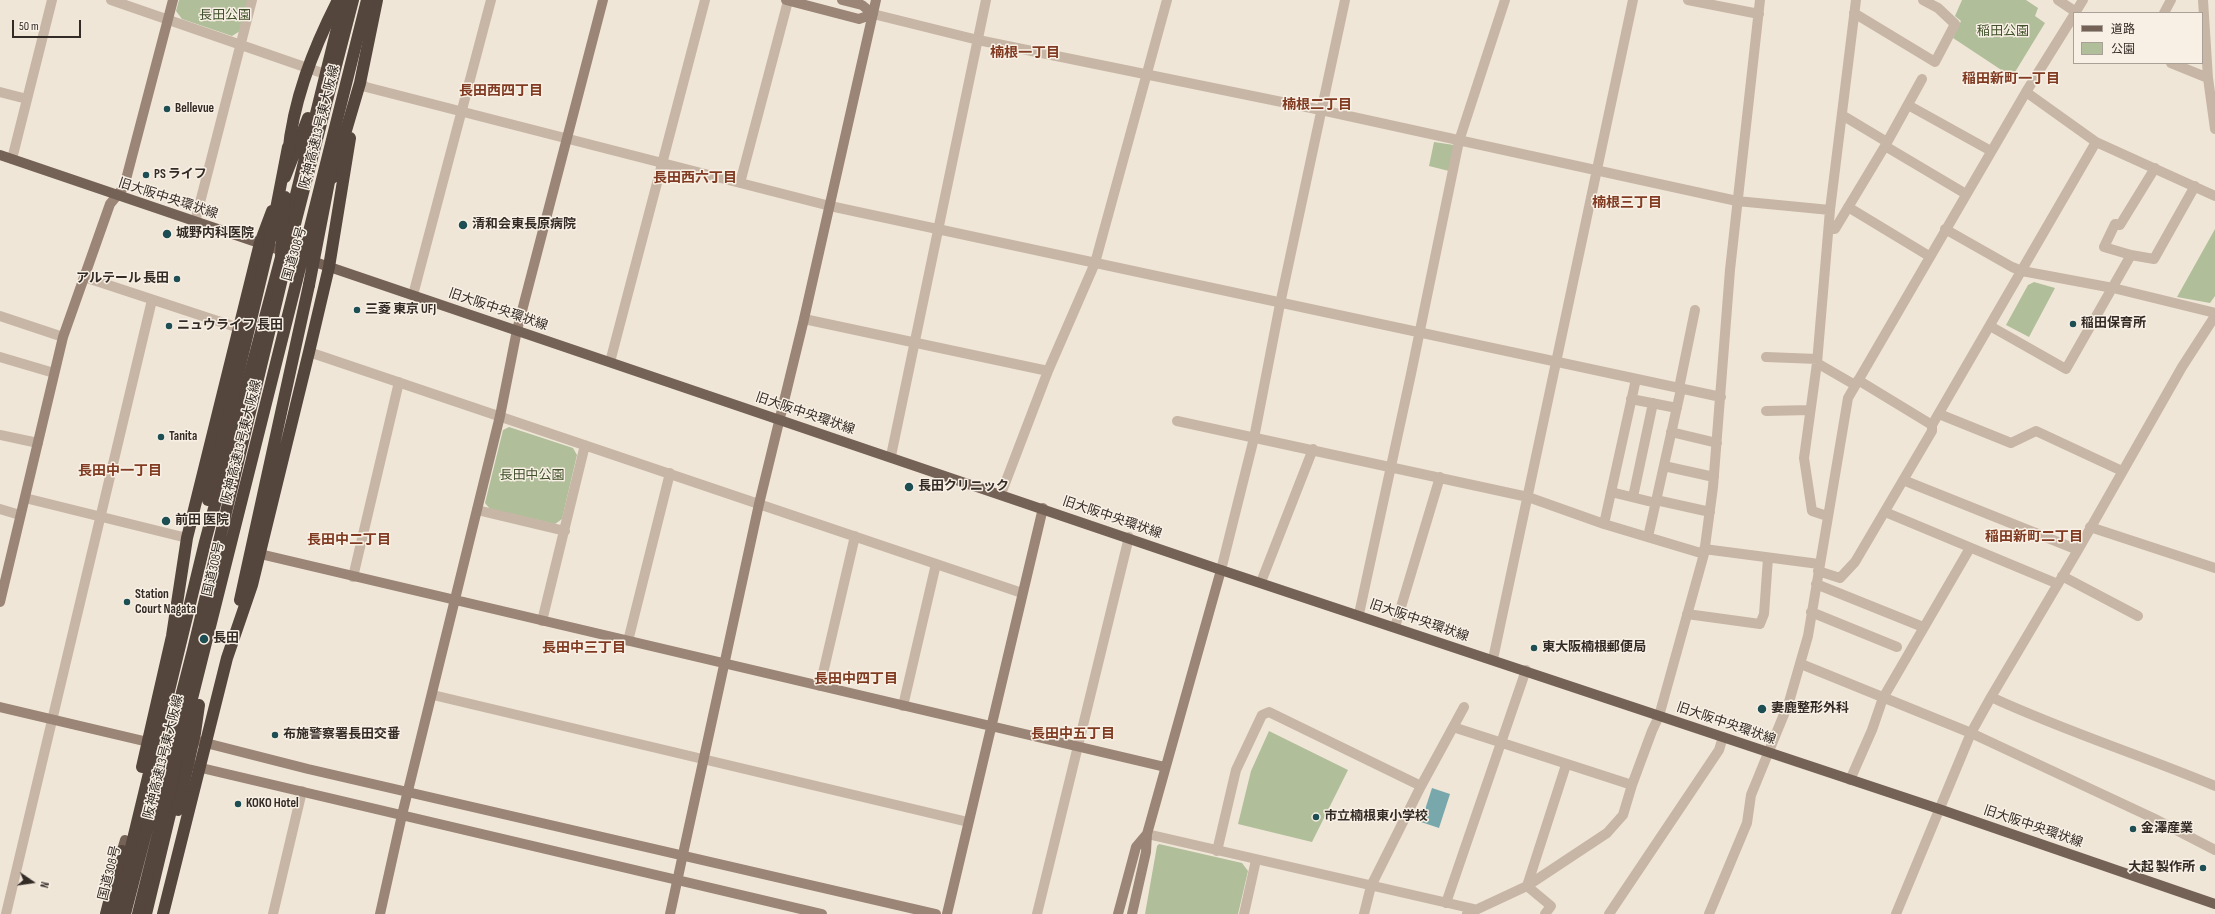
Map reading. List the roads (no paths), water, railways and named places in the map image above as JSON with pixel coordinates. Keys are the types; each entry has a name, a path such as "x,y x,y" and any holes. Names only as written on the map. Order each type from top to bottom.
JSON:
{"highway":[{"path":"106,914 125,840 172,636 194,562 270,240 288,147 308,65 338,0"},
{"name":"国道308号","path":"114,914 205,542 283,251 344,0"},
{"name":"阪神高速13号東大阪線","path":"125,914 193,650 277,298 353,0"},
{"name":"阪神高速13号東大阪線","path":"138,914 205,654 310,224 367,0"},
{"name":"国道308号","path":"146,914 235,540 307,259 360,83 377,0"},
{"path":"163,914 227,658 269,469 309,285 355,47"},
{"path":"172,636 187,538 260,243 325,74"},
{"path":"227,658 252,585 310,352 329,267 360,83"},
{"path":"277,298 288,147"},
{"path":"114,914 137,842 193,650"},
{"path":"152,914 191,753 205,654"}],"main road":[{"name":"旧大阪中央環状線","path":"0,155 117,196 891,456 1221,570 1526,670 2215,904"},
{"path":"101,914 125,840"}],"street":[{"path":"12,159 52,0"},
{"path":"111,0 325,74"},
{"path":"0,602 2,586 25,498 63,337 110,204 124,187 173,0"},
{"path":"195,222 252,0"},
{"path":"413,295 491,0"},
{"path":"383,913 402,815 433,695 500,416 518,330 603,0"},
{"path":"610,362 705,0"},
{"path":"740,182 786,0 859,18 872,14"},
{"path":"842,0 862,5 872,14 978,40 1322,110 1737,201 1830,210"},
{"path":"670,914 759,504 804,319 876,0"},
{"path":"891,456 986,0"},
{"path":"1001,494 1048,371 1095,263 1167,0"},
{"path":"1132,914 1146,852 1147,834 1221,570 1254,438 1280,304 1345,0"},
{"path":"1358,614 1420,332 1459,141 1505,0"},
{"path":"1493,659 1633,0"},
{"path":"1688,0 1759,14"},
{"path":"1147,834 1446,903 1471,912 1527,886 1607,833 1623,815 1632,785 1659,716 1704,551 1714,477 1737,201 1760,0"},
{"path":"1827,516 1812,511 1804,458 1817,361 1830,210 1856,0"},
{"path":"1854,13 1935,62 1955,24 1940,4 1923,0"},
{"path":"2058,0 2074,12"},
{"path":"2076,12 2083,0"},
{"path":"2165,12 2171,0"},
{"path":"2204,0 2208,78 2215,129"},
{"path":"1709,914 1747,823 1751,795 1767,752 1789,702 1808,636 1818,568 1848,398 1990,151 2073,16"},
{"path":"2173,64 2208,78"},
{"path":"1828,229 1835,230 1886,144 1922,79"},
{"path":"360,83 366,87 830,206 937,231 1095,263 1280,304 1420,332 1721,397"},
{"path":"0,92 27,99"},
{"path":"2026,92 2096,142 2215,196"},
{"path":"1908,105 1990,151"},
{"path":"1842,115 1966,194"},
{"path":"1177,421 1313,449 1528,497 1604,524 1648,537 1704,551 1768,558 1818,568 1840,578 1855,562 1885,512 1932,431 1932,425 2096,142"},
{"path":"2155,168 2120,226 2115,224 2104,247 2131,255 2154,259 2195,186"},
{"path":"1848,207 1929,256"},
{"path":"1896,914 1971,734 2182,367 2215,315 2113,288 2022,271 2012,267 1945,229"},
{"path":"1990,326 2066,369 2131,255"},
{"path":"84,277 239,328"},
{"path":"6,914 152,300"},
{"path":"1648,537 1677,408 1695,310"},
{"path":"0,316 63,337"},
{"path":"804,319 916,341 1048,371"},
{"path":"310,352 1022,593"},
{"path":"0,357 54,373"},
{"path":"1766,357 1817,361 1932,425"},
{"path":"1604,524 1636,379"},
{"path":"353,577 399,382"},
{"path":"1632,399 1677,408"},
{"path":"1633,497 1653,403"},
{"path":"1766,411 1810,410"},
{"path":"1939,414 2012,443 2036,431 2122,471"},
{"path":"1671,432 1717,443"},
{"path":"0,435 38,443"},
{"path":"542,621 585,445"},
{"path":"1261,582 1313,449"},
{"path":"1664,466 1714,477"},
{"path":"628,641 670,473"},
{"path":"1395,627 1440,477"},
{"path":"1903,480 2078,550"},
{"path":"1611,492 1710,512"},
{"path":"25,498 187,538"},
{"path":"947,914 1043,508"},
{"path":"0,509 20,515"},
{"path":"477,510 565,531"},
{"path":"1885,512 1970,548 2060,580 2138,616"},
{"path":"2090,527 2215,568"},
{"path":"820,686 855,536"},
{"path":"1037,914 1129,537"},
{"path":"1850,780 1872,730 1883,698 1970,548"},
{"path":"260,554 1166,767"},
{"path":"1687,614 1760,624 1764,614 1768,558"},
{"path":"902,706 936,564"},
{"path":"1816,584 1923,627"},
{"path":"1812,612 1897,647"},
{"path":"1800,664 1971,734 2153,818 2215,850"},
{"path":"1446,903 1526,670"},
{"path":"433,695 968,822"},
{"path":"1991,697 2031,716 2174,768 2215,786"},
{"path":"0,707 148,742"},
{"path":"1364,914 1371,886 1421,786 1464,707"},
{"path":"1217,851 1236,770 1262,715 1269,712 1421,786"},
{"path":"1453,727 1566,765 1632,785"},
{"path":"148,742 159,732 408,792 936,914"},
{"path":"1609,914 1719,750 1723,737"},
{"path":"148,742 153,756 199,768 822,914"},
{"path":"1527,886 1566,765"},
{"path":"273,914 302,792"},
{"path":"1118,914 1136,847 1147,834"},
{"path":"1244,914 1256,860"},
{"path":"1527,886 1550,906 1545,914"}],"water":[{"path":"1432,788 1450,794 1439,828 1421,822"}],"place":[{"name":"Bellevue","path":"167,109"},
{"name":"PS ライフ","path":"146,175"},
{"name":"清和会東長原病院","path":"463,225"},
{"name":"城野内科医院","path":"167,234"},
{"name":"アルテール 長田","path":"177,279"},
{"name":"三菱 東京 UFJ","path":"357,310"},
{"name":"稲田保育所","path":"2073,324"},
{"name":"ニュウライフ 長田","path":"169,326"},
{"name":"Tanita","path":"161,437"},
{"name":"長田クリニック","path":"909,487"},
{"name":"前田 医院","path":"166,521"},
{"name":"Station Court Nagata","path":"127,602"},
{"name":"長田","path":"204,639"},
{"name":"東大阪楠根郵便局","path":"1534,648"},
{"name":"妻鹿整形外科","path":"1762,709"},
{"name":"布施警察署長田交番","path":"275,735"},
{"name":"KOKO Hotel","path":"238,804"},
{"name":"市立楠根東小学校","path":"1316,817"},
{"name":"金澤産業","path":"2133,829"},
{"name":"大起 製作所","path":"2203,868"}],"district":[{"name":"楠根一丁目","path":"1025,53"},
{"name":"稲田新町一丁目","path":"2011,79"},
{"name":"長田西四丁目","path":"501,91"},
{"name":"楠根二丁目","path":"1317,105"},
{"name":"長田西六丁目","path":"695,178"},
{"name":"楠根三丁目","path":"1627,203"},
{"name":"長田中一丁目","path":"120,471"},
{"name":"稲田新町二丁目","path":"2034,537"},
{"name":"長田中二丁目","path":"349,540"},
{"name":"長田中三丁目","path":"584,648"},
{"name":"長田中四丁目","path":"856,679"},
{"name":"長田中五丁目","path":"1073,734"}],"park label":[{"name":"長田公園","path":"225,16"},
{"name":"稲田公園","path":"2003,32"},
{"name":"長田中公園","path":"532,476"}]}
